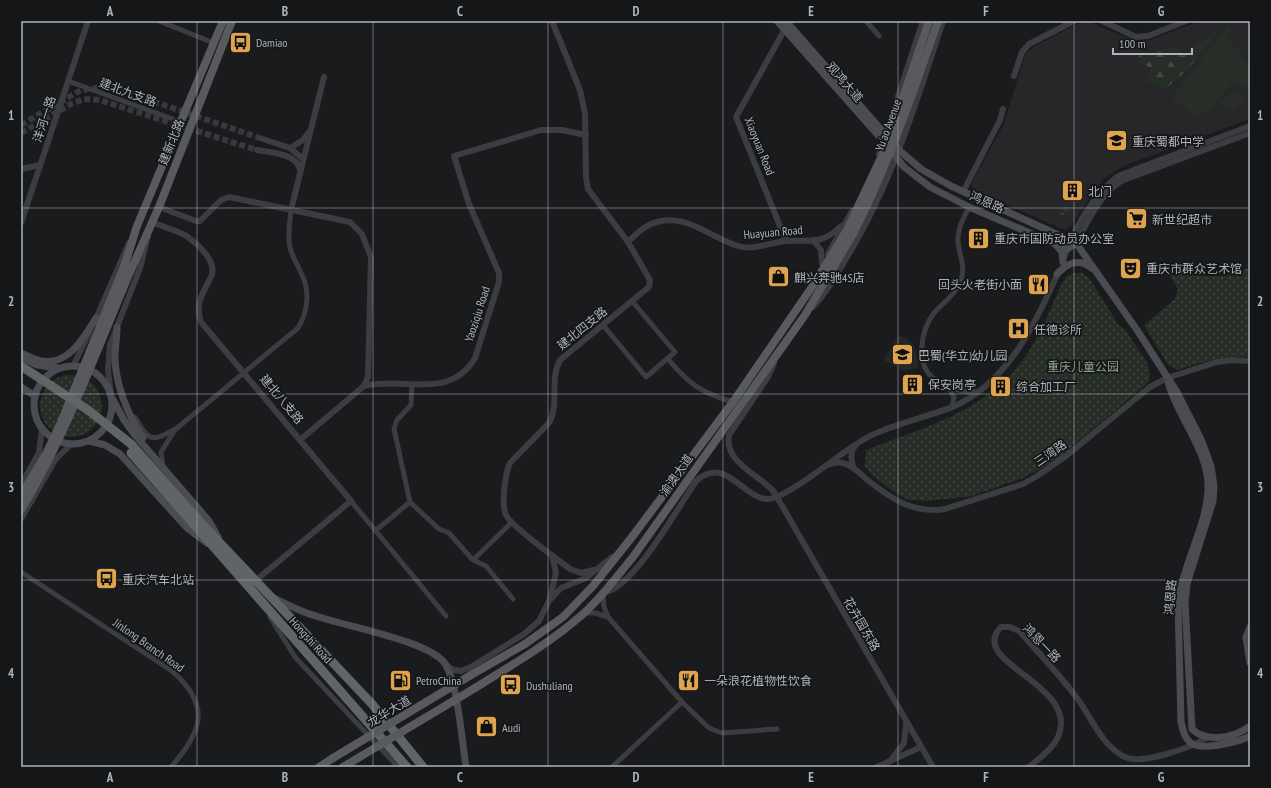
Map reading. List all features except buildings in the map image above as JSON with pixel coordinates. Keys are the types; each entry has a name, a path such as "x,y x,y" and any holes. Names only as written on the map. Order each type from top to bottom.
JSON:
{"highway":[{"path":"21,366 88,410 131,444 200,527"},
{"path":"21,374 85,414 128,450 200,527"},
{"name":"Hongshi Road","path":"200,527 263,606 407,767"},
{"name":"Hongshi Road","path":"218,548 269,595 372,704 423,767"}],"main road":[{"name":"建新北路","path":"21,495 46,454 62,420 125,264 137,226 223,21"},
{"name":"建新北路","path":"21,510 45,469 70,416 130,272 159,207 232,21"},
{"name":"观鸿大道","path":"777,21 787,24 887,134 900,151"},
{"name":"Yu'ao Avenue","path":"849,229 887,145 930,21"},
{"name":"Yu'ao Avenue","path":"849,229 872,197 893,149 938,21"},
{"name":"观鸿大道","path":"787,24 884,142 896,160"},
{"name":"鸿恩路","path":"900,151 921,169 963,192 1073,241 1137,330 1177,392 1201,439 1211,466 1214,486 1214,501 1187,584 1185,603 1190,720 1192,729 1198,735 1206,738"},
{"name":"鸿恩路","path":"896,160 930,186 969,207 1068,248"},
{"name":"渝澳大道","path":"472,675 526,644 563,617 578,603 623,548 732,402 797,309 849,229"},
{"name":"渝澳大道","path":"475,688 531,653 584,613 633,557 805,315 849,229"},
{"path":"1068,248 1073,241"},
{"path":"1054,243 1062,252 1063,262"},
{"path":"1057,274 1066,265 1076,262 1089,266 1097,273"},
{"path":"21,353 41,361 51,362 61,358 70,353 78,345 96,318"},
{"path":"117,327 115,358 118,381 136,427 151,452"},
{"path":"21,357 37,366 60,368 73,366 86,368 98,375 107,385 111,396 124,420 209,521 218,548"},
{"path":"60,368 45,378 35,396 34,409 38,422 47,434 59,442 71,444 89,441 96,437 106,427 111,415 111,396"},
{"name":"鸿恩路","path":"1167,378 1171,395 1196,444 1205,469 1208,486 1203,516 1180,582 1178,602 1181,722 1183,732 1187,740 1194,745"},
{"path":"21,386 35,396"},
{"path":"89,441 105,445 120,454 187,528 218,548"},
{"name":"Hongshi Road","path":"269,595 317,617 423,648 439,658 446,665"},
{"path":"1250,627 1246,637 1250,663"},
{"path":"446,665 452,680 466,767"},
{"name":"龙华大道","path":"319,767 472,675"},
{"name":"龙华大道","path":"343,767 475,688"},
{"path":"1206,738 1235,734 1244,731 1250,726"},
{"path":"1194,745 1209,745 1239,741 1250,736"}],"street":[{"name":"洋河一路","path":"21,223 88,21"},
{"path":"159,21 214,43"},
{"name":"建北四支路","path":"552,21 580,90 585,114 586,177 588,189 628,242 650,280 649,287 560,360 555,370 553,416 549,423 510,464 506,472 504,510 512,522 570,569 581,573 598,569"},
{"path":"866,21 879,36"},
{"path":"797,309 822,264 849,229 887,134 923,21"},
{"path":"805,315 820,299 835,277 859,237 886,182 900,151 943,21"},
{"path":"1014,76 1022,52 1029,44 1074,21"},
{"path":"1102,21 1136,36 1148,36 1186,21"},
{"name":"Xiaoyuan Road","path":"786,241 736,116 787,24"},
{"path":"125,401 138,422 152,439 160,438 177,428 298,328 306,313 307,290 306,282 289,246 288,236 291,210 324,77"},
{"name":"建北九支路","path":"68,81 181,122"},
{"path":"963,192 1000,120 1004,109"},
{"path":"1073,241 1093,200 1100,191 1118,176 1250,126"},
{"path":"290,148 303,140 312,127"},
{"name":"Yaoziqiu Road","path":"364,386 380,383 436,385 461,376 469,368 475,358 499,282 499,273 469,204 454,156 541,130 562,130 586,135"},
{"path":"1073,241 1104,195 1122,181 1250,133"},
{"path":"260,138 290,148 304,159"},
{"path":"256,150 294,159 299,165 300,171"},
{"path":"21,169 40,165"},
{"path":"870,174 876,171 881,172 886,176 886,182"},
{"path":"159,207 196,221 205,218 221,200 229,197 350,222 362,234 370,257 368,377 364,386 301,439"},
{"path":"969,207 958,236 963,267 961,281 950,297 931,318 922,349 923,363 934,379 948,387 965,391 979,391"},
{"name":"Huayuan Road","path":"628,242 648,225 659,221 672,220 701,227 740,247 752,247 786,241 813,240 849,229"},
{"path":"111,396 108,370 110,345 140,268 151,225"},
{"name":"建北八支路","path":"151,225 184,235 210,260 213,270 199,303 198,314 201,322 301,439 351,502"},
{"path":"73,366 137,226"},
{"path":"813,240 822,250 822,264"},
{"path":"777,729 722,733 709,728 682,702 608,617 604,607 603,593 617,588 627,579 647,554 696,481 702,477 714,474 727,475 756,495 766,499 777,497 796,487 856,444 885,430 952,407 979,391 1004,368 1014,356 1031,328 1063,262 1068,248"},
{"path":"603,325 646,377 675,352 632,301"},
{"name":"花卉园东路","path":"780,350 768,377 729,435 729,450 738,462 763,480 777,497 906,722"},
{"path":"668,358 682,375 700,390 715,397 732,402"},
{"name":"三湾路","path":"854,469 888,496 906,506 934,510 945,509 1023,484 1037,476 1066,456 1150,387 1167,378 1217,362 1232,360 1250,361"},
{"path":"368,370 375,380 380,383"},
{"path":"412,384 411,405 397,420 394,429 410,502 439,529 449,533 473,560 486,566 512,599"},
{"path":"948,387 954,397 952,407"},
{"path":"21,485 38,453 42,427"},
{"path":"163,466 160,452 177,428"},
{"path":"21,519 55,460 71,444"},
{"path":"854,469 851,459 852,452 856,444"},
{"path":"825,466 839,462 854,469"},
{"path":"255,581 351,502 446,616"},
{"path":"375,531 410,502"},
{"path":"473,560 512,522"},
{"path":"446,665 454,670 461,671 472,667 524,634 539,621 549,602 561,588 586,578 623,548"},
{"path":"549,602 556,573 552,555"},
{"name":"Jinlong Branch Road","path":"21,572 172,671 189,689 198,710 199,721 197,731 188,747 172,767"},
{"path":"263,606 295,656 398,767"},
{"path":"584,613 595,613 608,617"},
{"name":"鸿恩一路","path":"1029,767 1053,745 1059,736 1061,721 1053,700 1046,692 1003,658 995,649 993,641 995,634 1001,627 1010,627 1019,631 1077,699 1099,732 1112,747 1125,757 1138,760 1152,758 1194,745 1206,738"},
{"path":"612,767 682,702"},
{"path":"906,722 933,767"},
{"path":"889,762 904,743 906,722"},
{"path":"878,767 922,747"}],"shaded area":[{"name":"重庆蜀都中学","path":"1200,21 1250,21 1250,119 1123,166 1105,178 1097,187 1071,226 1065,230 974,191 971,184 1004,124 1025,55 1033,47 1077,24 1088,22 1136,41 1150,40"},
{"name":"巴蜀(华立)幼儿园","path":"899,335 915,347 919,367 905,371 884,360"}],"green space":[{"path":"1228,24 1233,29 1226,39 1243,53 1241,56 1248,62 1247,64 1250,67 1250,91 1234,80 1211,110 1195,116 1172,98"},
{"path":"1217,31 1207,47 1193,63 1163,90 1145,79 1151,68 1139,62 1139,54 1177,47 1183,56"},
{"path":"1236,90 1244,99 1229,112 1221,103"},
{"path":"1066,206 1073,209 1068,215 1056,216"},
{"path":"1162,263 1175,270 1190,274 1208,276 1236,274 1250,266 1250,357 1222,358 1177,370 1168,365 1144,325 1175,299 1178,289"},
{"name":"重庆儿童公园","path":"1074,273 1082,273 1089,278 1118,324 1126,331 1148,364 1150,377 1149,382 1056,460 1023,478 972,496 927,501 909,500 897,494 873,476 865,467 866,450 934,424 955,414 994,390 1012,374 1027,354 1037,337 1062,283 1067,276"},
{"path":"65,375 77,375 93,384 100,394 102,406 100,418 93,428 77,437 65,437 54,432 45,423 40,412 40,400 45,389 54,380"}],"tunnel":[{"path":"21,125 81,90 104,87 123,91 260,138"},
{"path":"21,133 71,104 84,99 99,100 257,150"}],"place":[{"name":"Damiao","path":"241,42"},
{"name":"重庆蜀都中学","path":"1116,141"},
{"name":"北门","path":"1073,191"},
{"name":"新世纪超市","path":"1137,219"},
{"name":"重庆市国防动员办公室","path":"979,238"},
{"name":"重庆市群众艺术馆","path":"1131,268"},
{"name":"麒兴奔驰4S店","path":"778,277"},
{"name":"回头火老街小面","path":"1038,284"},
{"name":"任德诊所","path":"1018,329"},
{"name":"巴蜀(华立)幼儿园","path":"902,355"},
{"name":"保安岗亭","path":"913,384"},
{"name":"综合加工厂","path":"1000,386"},
{"name":"重庆汽车北站","path":"107,579"},
{"name":"PetroChina","path":"401,680"},
{"name":"一朵浪花植物性饮食","path":"689,680"},
{"name":"Dushuliang","path":"510,685"},
{"name":"Audi","path":"486,727"}]}
